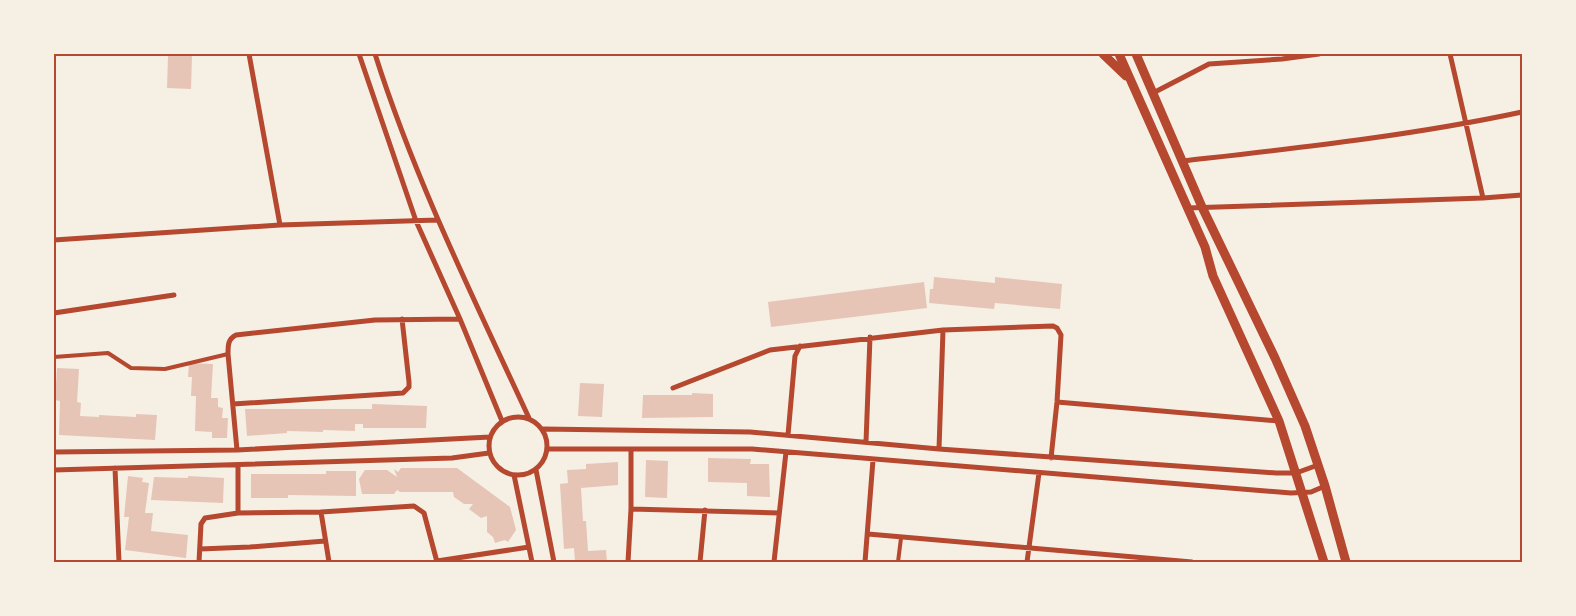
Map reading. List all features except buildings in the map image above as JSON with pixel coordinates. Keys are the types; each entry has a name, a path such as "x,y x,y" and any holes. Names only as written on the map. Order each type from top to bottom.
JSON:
{"street":[{"path":"249,54 280,225"},
{"path":"359,54 416,221 460,319 502,421"},
{"path":"375,54 393,106 438,220 528,418"},
{"path":"1103,54 1131,81"},
{"path":"1119,54 1206,247 1213,276 1279,421 1324,562"},
{"path":"1136,54 1202,207 1305,426 1325,486 1346,562"},
{"path":"1153,93 1209,64 1319,54"},
{"path":"1450,54 1484,198"},
{"path":"1183,161 1363,141 1466,124 1522,112"},
{"path":"1187,208 1484,198 1522,195"},
{"path":"54,240 280,225 438,220"},
{"path":"54,313 174,295"},
{"path":"233,404 403,393 409,387 409,382 402,319"},
{"path":"237,450 228,354 229,340 236,335 365,321 460,319"},
{"path":"673,388 770,350 943,330 1053,326 1057,328 1061,335 1051,458"},
{"path":"939,449 943,330"},
{"path":"866,442 870,338"},
{"path":"788,435 795,356 800,346"},
{"path":"1057,402 1279,421"},
{"path":"520,416 528,418 537,422 543,429 547,439 548,449 544,461 536,470 526,475 514,475 503,472 494,464 489,453 490,437 497,425 510,417 520,416"},
{"path":"543,429 708,430 788,435 1051,458 1276,473 1296,473 1318,465"},
{"path":"54,452 237,450 490,437"},
{"path":"548,449 752,449 1303,494 1325,486"},
{"path":"628,562 631,509 631,450"},
{"path":"774,562 786,452"},
{"path":"54,470 452,458 489,453"},
{"path":"865,562 873,460"},
{"path":"238,465 238,513"},
{"path":"115,468 119,562"},
{"path":"536,470 554,562"},
{"path":"1027,562 1039,473"},
{"path":"514,475 532,562"},
{"path":"199,562 201,524 205,518 238,513 321,512 417,507 424,513 437,562 529,547"},
{"path":"631,509 779,513"},
{"path":"700,562 705,510"},
{"path":"321,512 329,562"},
{"path":"868,534 1173,562 1192,562"},
{"path":"200,549 325,541"},
{"path":"1101,562 1102,555"}],"lane":[{"path":"54,357 108,353 131,368 165,368 228,354"},
{"path":"898,562 901,538"}]}
